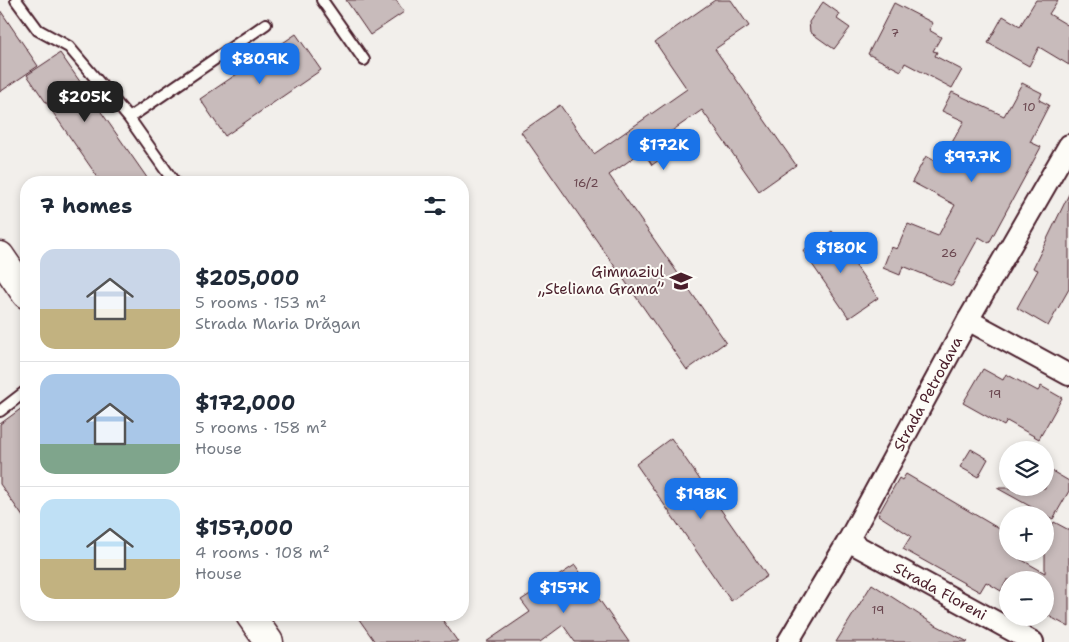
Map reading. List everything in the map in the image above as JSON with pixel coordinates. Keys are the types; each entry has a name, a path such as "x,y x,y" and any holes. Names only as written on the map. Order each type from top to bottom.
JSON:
{"main road":[{"path":"0,256 20,285"}],"street":[{"name":"Strada Petrodava","path":"788,642 848,541 968,320 1069,145"},
{"path":"968,320 1069,375"},
{"name":"Strada Floreni","path":"848,541 1033,642"}],"lane":[{"path":"16,0 38,30 68,47 129,118 170,176"},
{"path":"322,0 364,60"},
{"path":"129,118 266,24"},
{"path":"0,411 20,396"}],"building":[{"path":"346,0 396,0 404,12 370,35"},
{"path":"715,0 731,0 749,26 715,49 796,165 759,191 702,110 666,135 676,148 652,165 643,151 609,175 726,342 687,370 521,132 560,105 594,154 687,89 655,42"},
{"path":"1036,0 1058,0 1049,14 1069,26 1069,65 1039,47 1029,66 988,43 1003,16 1020,26"},
{"path":"823,2 840,14 837,19 850,28 834,49 810,32 809,22"},
{"path":"894,3 933,23 929,30 941,37 933,51 937,52 935,56 962,70 952,88 905,63 901,71 868,54"},
{"path":"0,10 38,66 0,92"},
{"path":"296,34 321,70 225,136 200,99"},
{"path":"60,53 146,176 97,176 27,75"},
{"path":"1022,83 1042,93 1039,100 1049,105 1030,142 1041,147 989,243 979,237 952,286 903,266 900,275 883,268 891,247 897,249 908,224 938,236 955,205 912,182 926,156 940,164 964,121 942,111 952,92 1004,116"},
{"path":"1069,194 1069,289 1048,326 1017,308 1038,270 1033,268"},
{"path":"832,231 878,298 849,318 803,251"},
{"path":"983,369 1003,380 1006,374 1038,391 1041,386 1062,398 1039,439 1007,421 1004,426 963,403"},
{"path":"20,409 20,512 0,484 0,424"},
{"path":"671,438 767,576 731,601 636,464"},
{"path":"971,449 988,459 978,477 960,467"},
{"path":"1054,472 1069,481 1069,491 1054,517 1054,506 1030,506 1011,496 1054,496"},
{"path":"906,474 999,529 999,561 1024,561 1041,571 999,571 999,590 986,582 980,592 903,549 911,536 878,515 899,478 902,480"},
{"path":"1054,522 1069,530 1069,627 1054,619 1054,571 1045,571 1045,561 1054,561"},
{"path":"575,565 629,642 575,642 563,625 540,642 486,642 530,612 521,600"},
{"path":"872,584 932,623 968,642 836,642"},
{"path":"360,621 443,621 458,642 375,642"}],"place":[{"name":"Gimnaziul „Steliana Grama”","path":"681,281"}]}
